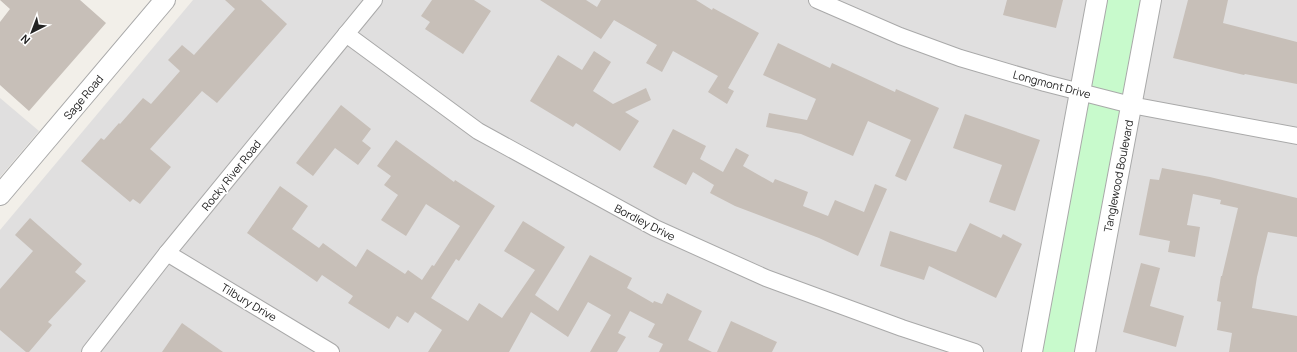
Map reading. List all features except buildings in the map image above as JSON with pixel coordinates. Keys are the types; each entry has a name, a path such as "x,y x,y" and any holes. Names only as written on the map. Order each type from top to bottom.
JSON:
{"street":[{"name":"Rocky River Road","path":"90,352 167,253 374,0"},
{"name":"Longmont Drive","path":"817,0 900,36 960,58 1044,83 1131,105 1297,136"},
{"path":"1032,352 1097,0"},
{"name":"Tanglewood Boulevard","path":"1085,352 1151,0"},
{"name":"Sage Road","path":"0,195 163,1"},
{"name":"Bordley Drive","path":"346,34 478,131 654,228 766,278 902,328 975,352"},
{"name":"Tilbury Drive","path":"167,253 331,352"}],"shaded area":[{"path":"193,0 1297,0 1297,352 0,352 0,230"},
{"path":"0,98 39,131 0,177"}],"green space":[{"path":"1102,0 1146,0 1079,352 1037,352"}]}
